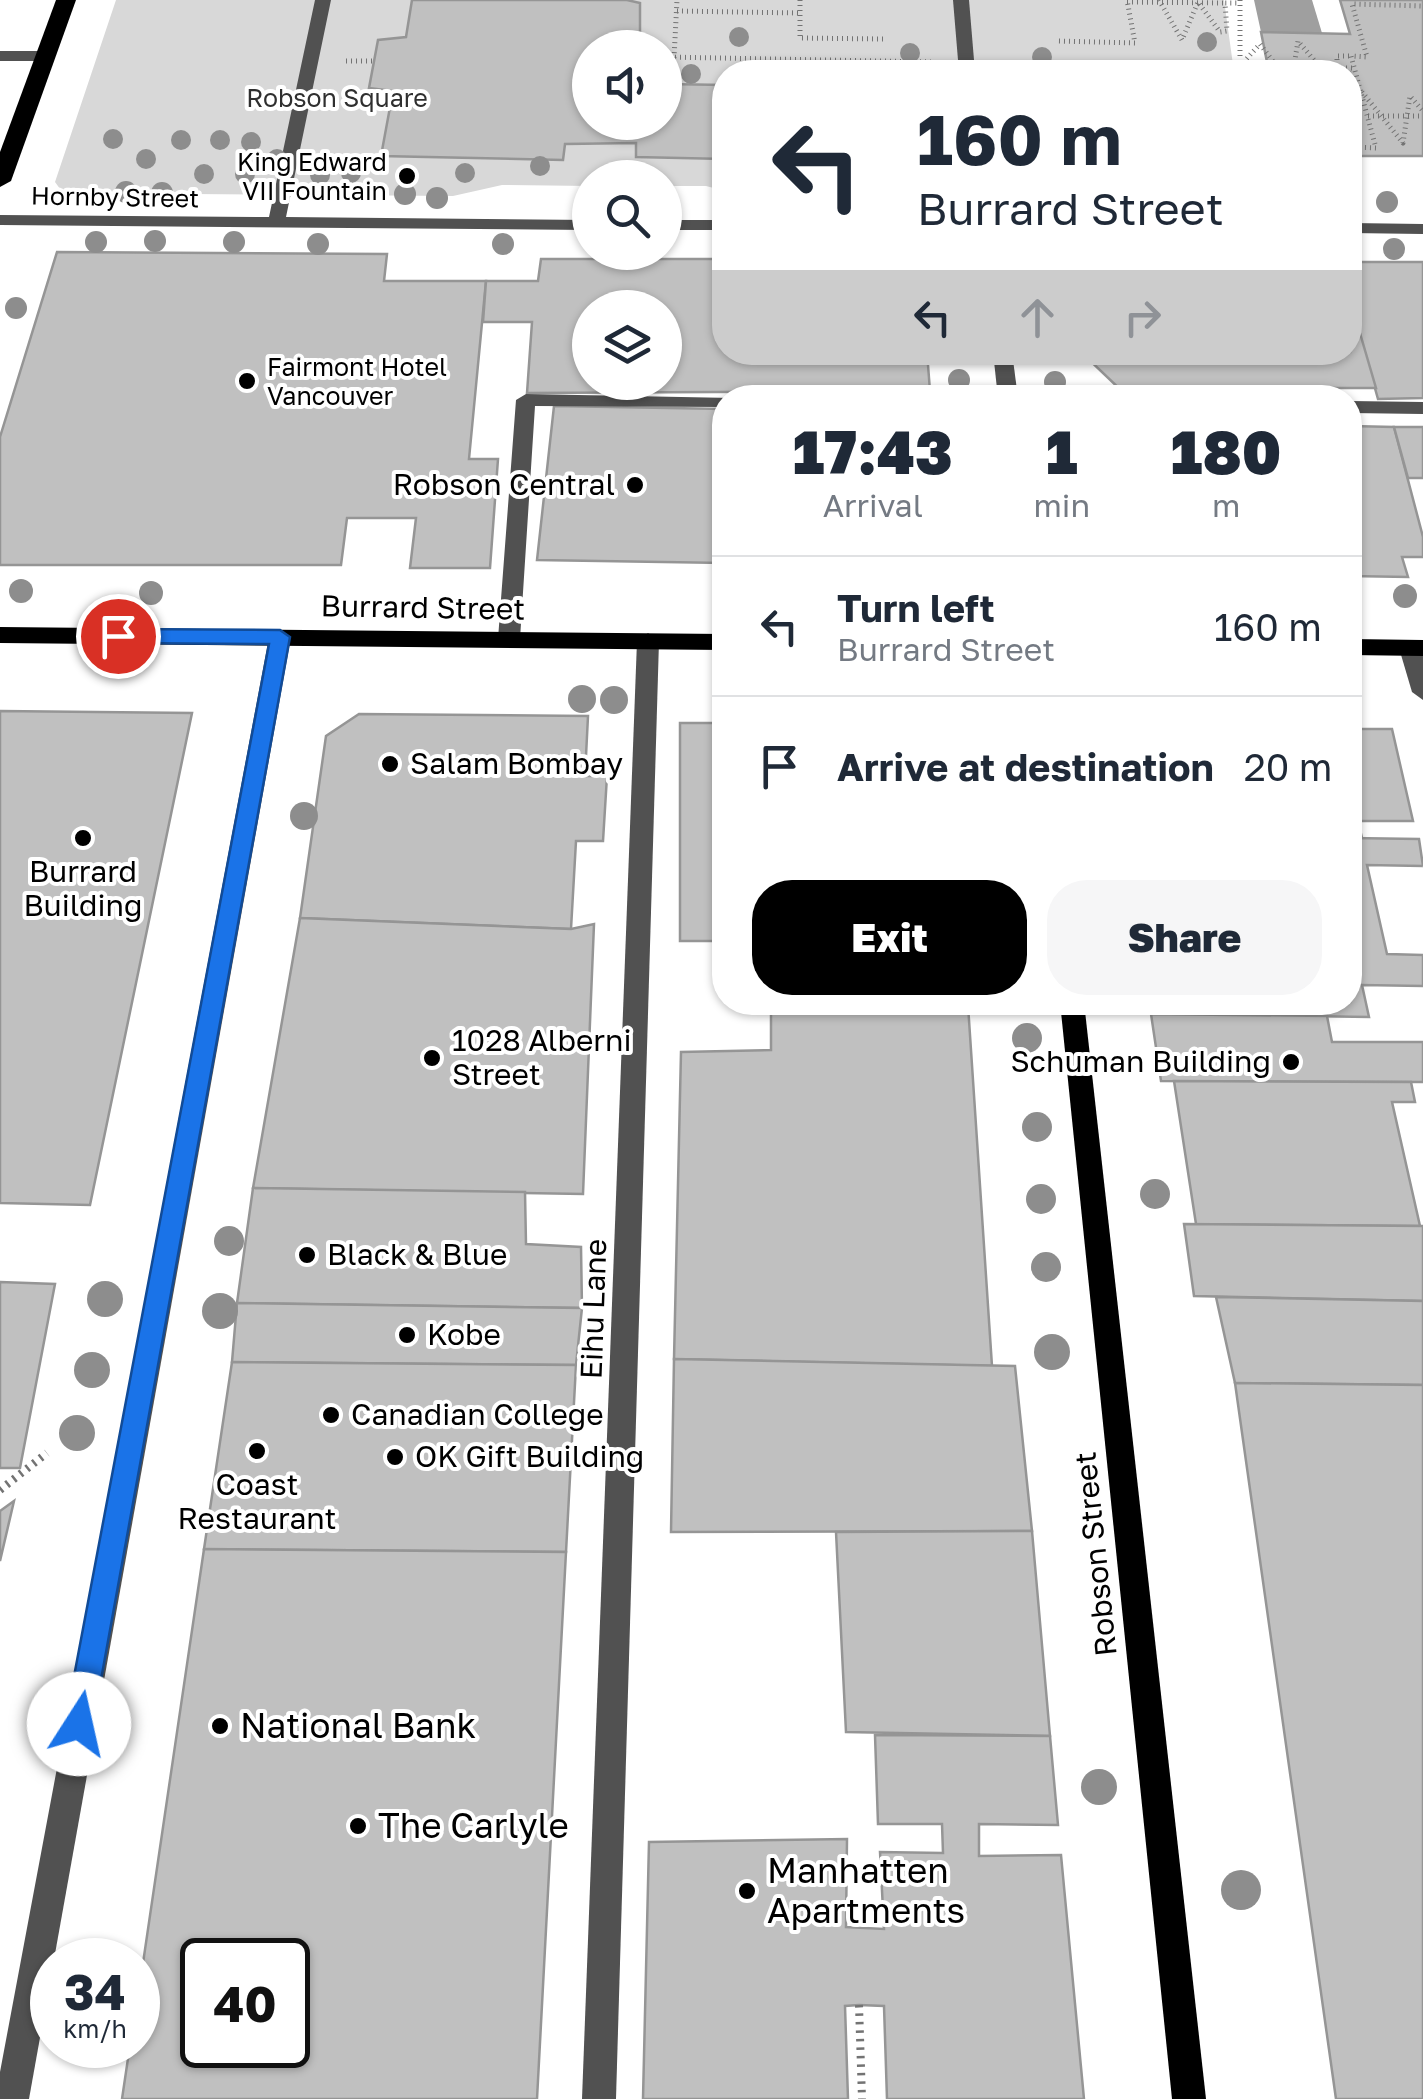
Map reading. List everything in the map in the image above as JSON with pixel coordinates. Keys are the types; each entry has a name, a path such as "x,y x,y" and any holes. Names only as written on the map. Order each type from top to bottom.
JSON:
{"highway":[{"path":"0,181 66,0"}],"main road":[{"name":"Burrard Street","path":"0,635 712,642"},
{"path":"1362,647 1416,648"},
{"name":"Robson Street","path":"1073,1015 1189,2099"}],"street":[{"path":"276,224 323,0"},
{"path":"962,0 966,60"},
{"path":"0,56 46,56"},
{"name":"Hornby Street","path":"0,220 572,225"},
{"path":"682,225 712,225"},
{"path":"1362,228 1423,228"},
{"path":"509,639 526,400 712,401"},
{"path":"1362,407 1423,408"},
{"path":"12,2099 130,1434 280,637"},
{"name":"Eihu Lane","path":"599,2099 648,642"},
{"path":"1416,648 1423,692"}],"path":[{"path":"675,30 677,0"},
{"path":"800,0 800,38 883,39"},
{"path":"1058,42 1134,43 1127,1 1240,1 1240,60"},
{"path":"1160,1 1182,40 1198,2"},
{"path":"1198,2 1220,32 1228,32 1226,3"},
{"path":"1337,60 1337,56 1366,57 1352,4 1423,6"},
{"path":"676,11 800,13"},
{"path":"1295,60 1298,40 1314,60"},
{"path":"1248,60 1260,44 1272,60"},
{"path":"1351,56 1352,60"},
{"path":"682,58 835,60"},
{"path":"1362,92 1381,116 1403,143 1407,116 1410,96 1423,114 1407,116 1381,116 1368,116"},
{"path":"1362,96 1376,148 1362,147"},
{"path":"0,1490 47,1453"},
{"path":"859,2006 862,2099"}],"green space":[{"name":"Robson Square","path":"116,0 1224,0 1232,60 712,60 712,188 682,186 682,160 572,160 572,186 502,185 453,196 63,193 55,182"}],"shaded area":[{"path":"1254,0 1312,0 1322,33 1261,32"}],"building":[{"path":"412,0 640,3 640,30 572,30 572,140 682,140 682,84 712,85 712,159 636,157 636,143 565,144 563,160 381,156 393,91 369,88 378,40 406,37"},
{"path":"1340,0 1423,0 1423,156 1362,156 1362,60 1267,60 1261,32 1350,34"},
{"name":"Fairmont Hotel Vancouver","path":"57,252 387,254 384,281 486,281 469,459 498,459 490,568 410,568 416,518 347,518 341,565 0,565 0,437"},
{"path":"541,259 572,259 572,270 682,270 682,259 712,259 712,365 928,365 930,385 712,385 712,392 682,392 682,290 572,290 572,393 527,393 532,322 483,322 486,281 538,281"},
{"path":"1362,262 1423,262 1423,398 1378,399 1362,342"},
{"path":"1362,340 1376,388 1362,385 1116,385 1095,365 1362,365"},
{"name":"Robson Central","path":"554,406 712,409 712,563 537,560"},
{"path":"1362,426 1394,427 1423,537 1423,557 1402,557 1408,577 1362,576"},
{"path":"1394,427 1423,427 1423,478 1408,478"},
{"name":"Burrard Building","path":"0,711 192,713 90,1205 0,1203"},
{"path":"359,714 588,716 585,776 607,776 603,841 576,841 571,929 300,918 326,736"},
{"path":"680,723 712,723 712,941 680,941"},
{"path":"1362,729 1392,729 1413,821 1362,821"},
{"path":"1362,838 1419,839 1423,866 1367,865 1387,954 1423,955 1423,986 1362,985"},
{"name":"1028 Alberni Street","path":"300,918 571,929 594,924 583,1194 253,1188"},
{"path":"1362,985 1369,1017 1238,1015 1362,1015"},
{"path":"771,1015 969,1015 992,1366 674,1359 681,1052 771,1050"},
{"name":"Schuman Building","path":"1151,1015 1327,1016 1332,1042 1423,1042 1423,1082 1161,1081"},
{"path":"1174,1081 1411,1082 1415,1102 1392,1102 1420,1226 1196,1224"},
{"path":"253,1188 525,1192 526,1244 581,1247 582,1308 237,1303"},
{"path":"1184,1224 1423,1226 1423,1301 1194,1296"},
{"path":"0,1282 55,1284 20,1468 0,1468"},
{"path":"1216,1297 1423,1301 1423,1385 1235,1383"},
{"name":"Kobe","path":"237,1303 582,1308 576,1365 232,1362"},
{"path":"674,1359 1015,1366 1032,1531 671,1532"},
{"name":"OK Gift Building","path":"232,1362 576,1365 566,1552 204,1549"},
{"path":"1235,1383 1423,1385 1423,2099 1336,2099"},
{"path":"14,1501 0,1561 0,1511"},
{"path":"1032,1531 1050,1736 846,1732 836,1532"},
{"name":"The Carlyle","path":"204,1549 566,1552 537,2099 122,2099 127,2068 160,2068 160,1938 147,1938"},
{"name":"Manhatten Apartments","path":"875,1735 1050,1736 1058,1825 979,1824 979,1856 1061,1855 1084,2099 887,2099 884,2006 859,2005 845,2006 848,2099 643,2099 649,1842 847,1839 846,1927 884,1929 880,1852 943,1853 942,1824 878,1824"}],"place":[{"name":"King Edward VII Fountain","path":"407,176"},
{"name":"Fairmont Hotel Vancouver","path":"247,381"},
{"name":"Robson Central","path":"635,485"},
{"name":"Salam Bombay","path":"390,764"},
{"name":"Burrard Building","path":"83,838"},
{"name":"1028 Alberni Street","path":"432,1058"},
{"name":"Schuman Building","path":"1291,1062"},
{"name":"Black & Blue","path":"307,1255"},
{"name":"Kobe","path":"407,1335"},
{"name":"Canadian College","path":"331,1415"},
{"name":"Coast Restaurant","path":"257,1451"},
{"name":"OK Gift Building","path":"395,1457"},
{"name":"National Bank","path":"220,1726"},
{"name":"The Carlyle","path":"358,1826"},
{"name":"Manhatten Apartments","path":"747,1891"}],"route":[{"path":"79,1724 280,637 118,636"}]}
